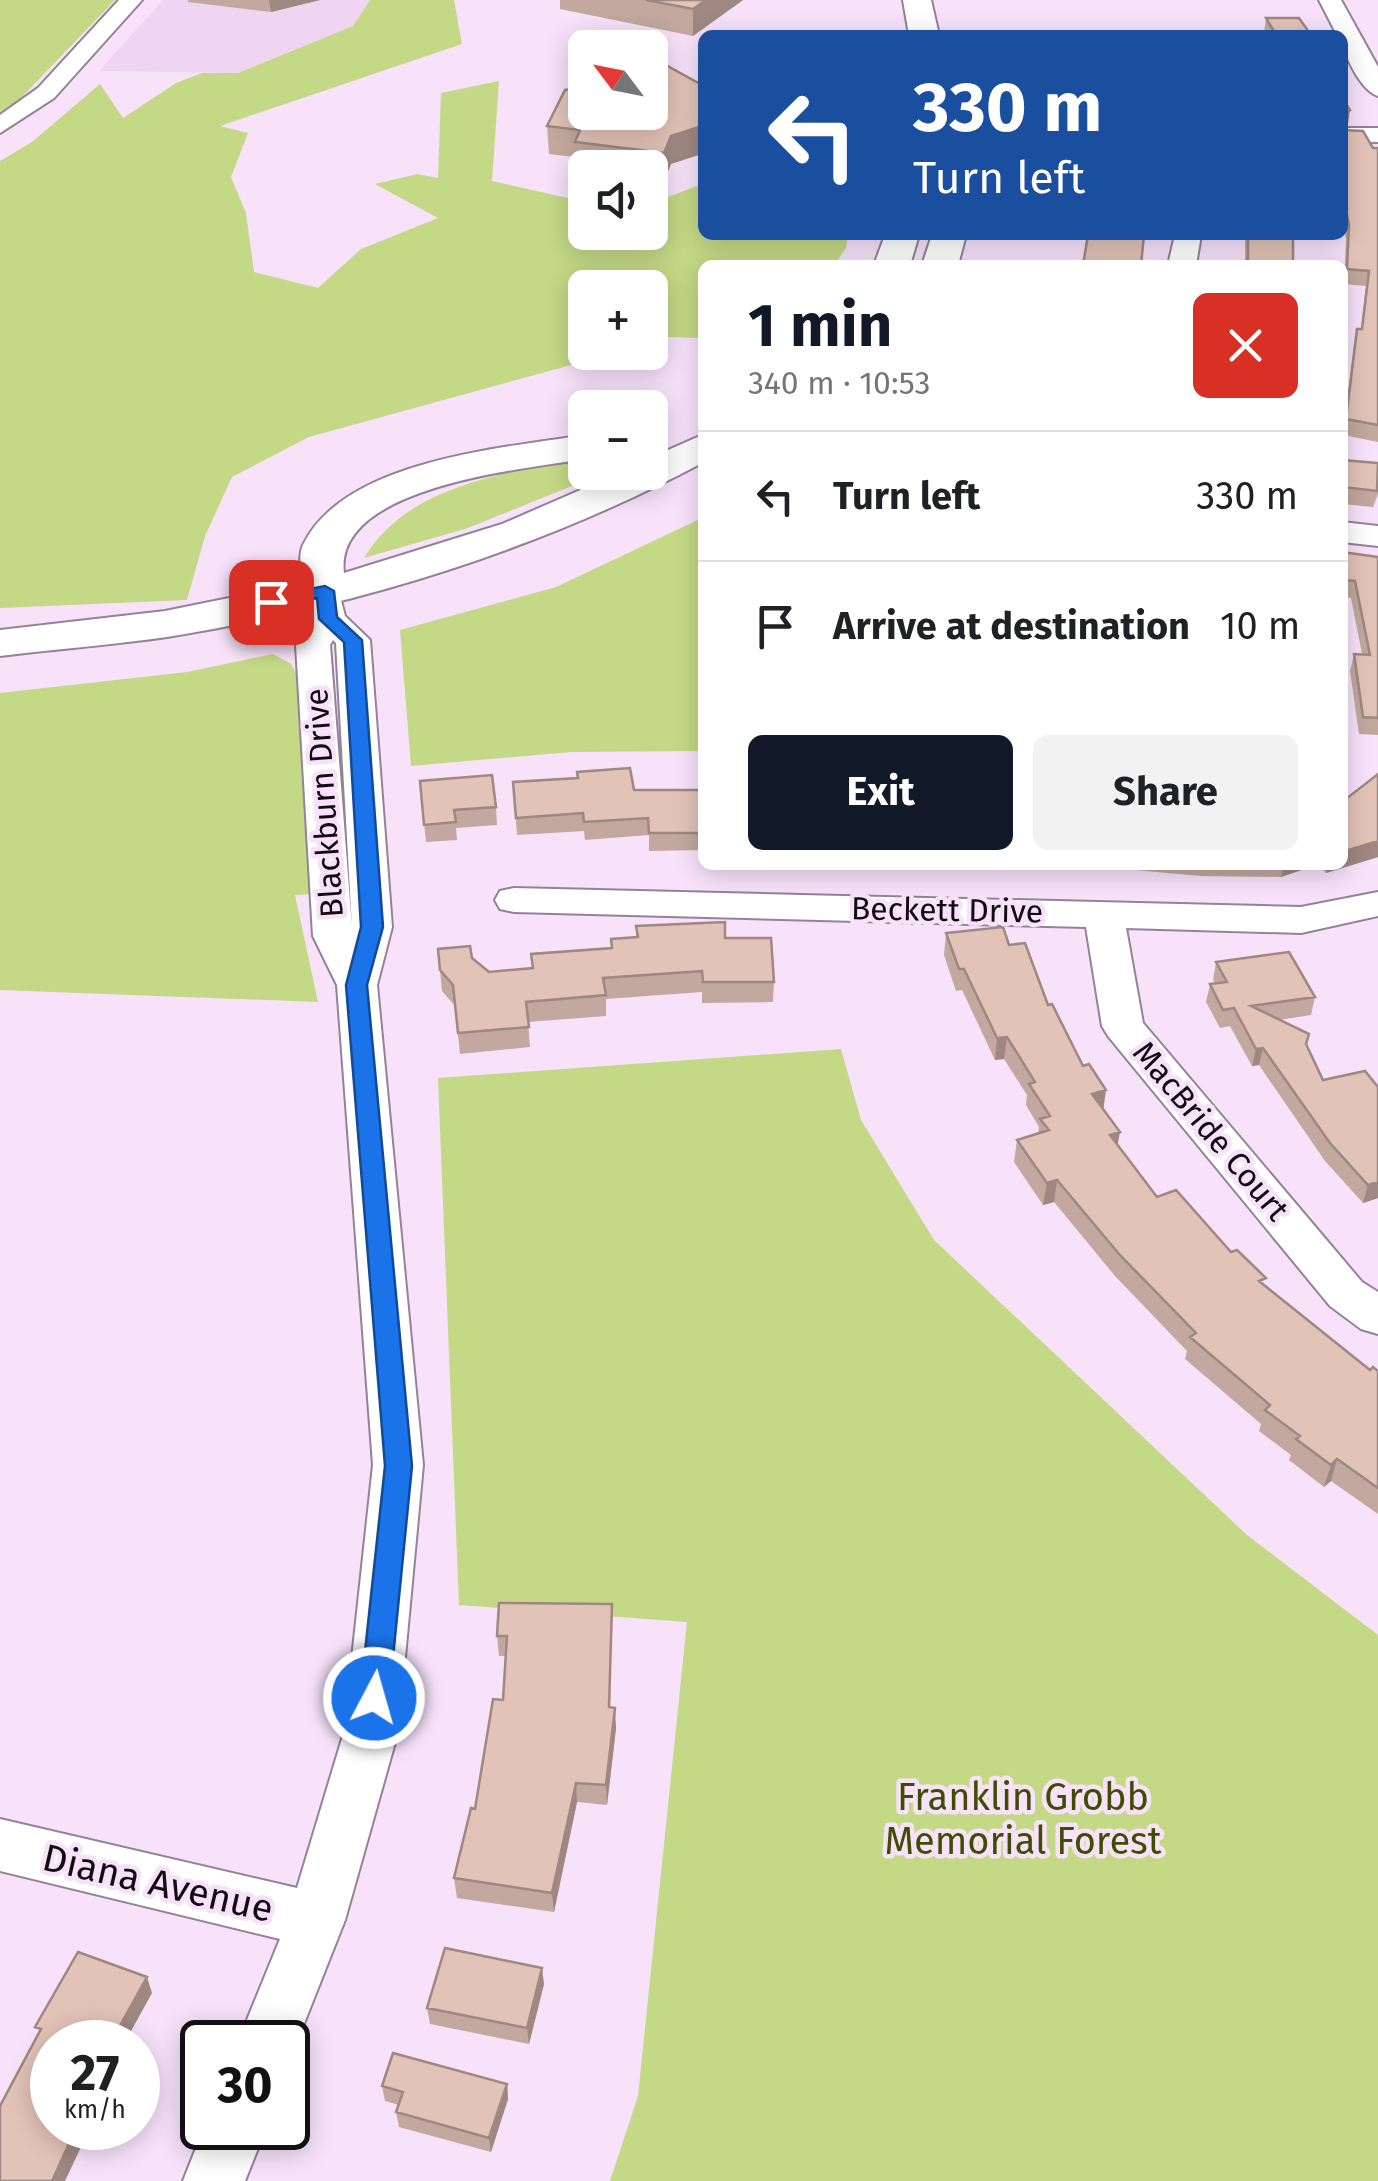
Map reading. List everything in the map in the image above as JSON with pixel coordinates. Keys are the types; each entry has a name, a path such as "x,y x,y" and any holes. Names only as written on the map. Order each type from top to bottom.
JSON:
{"main road":[{"path":"917,0 923,30"},
{"path":"668,426 698,417"},
{"path":"0,673 208,647 327,605 402,572 564,516 640,482 698,449"},
{"path":"327,605 322,550 332,531 379,498 421,478 568,450"},
{"path":"0,643 327,605 570,541 698,484"}],"street":[{"path":"0,126 46,93 131,0"},
{"path":"1330,0 1346,30"},
{"path":"1348,33 1378,89"},
{"path":"1348,135 1378,135"},
{"path":"1348,533 1378,536"},
{"name":"Blackburn Drive","path":"277,2020 316,1920 371,1732 398,1466 356,985 333,936 313,645 327,605"},
{"name":"Beckett Drive","path":"514,900 1301,920 1378,904"},
{"name":"MacBride Court","path":"1104,914 1124,1026 1346,1294 1378,1316"},
{"name":"Diana Avenue","path":"0,1845 316,1920"},
{"path":"214,2181 226,2150"}],"shaded area":[{"path":"163,0 370,0 353,26 238,73 99,71"}],"green space":[{"path":"0,0 115,0 19,100 0,112"},
{"path":"370,0 454,0 462,44 220,126 248,133 231,177 246,213 254,272 318,288 361,249 438,218 375,184 417,174 438,178 441,93 499,81 492,181 568,198 568,250 668,250 668,197 698,186 698,240 847,240 846,248 838,260 698,260 698,338 668,337 668,270 568,270 568,366 309,437 232,477 205,536 187,600 0,608 0,161 32,142 100,84 123,118 176,83 202,73 238,73 353,26"},
{"path":"568,461 568,488 468,528 364,558 383,533 406,513 433,498 493,476"},
{"path":"698,520 698,751 571,752 411,766 400,630 556,587"},
{"path":"273,654 291,664 300,680 318,894 295,895 318,1002 0,990 0,693 187,672"},
{"name":"Franklin Grobb Memorial Forest","path":"841,1049 861,1120 934,1240 1247,1535 1378,1635 1378,2181 610,2181 638,2096 687,1622 459,1605 438,1078"}],"building":[{"path":"646,0 706,0 693,9"},
{"path":"1266,18 1299,18 1307,30 1273,30"},
{"path":"668,66 698,83 698,127 671,136 665,150 575,142 580,130 668,130"},
{"path":"568,90 568,129 547,126"},
{"path":"1348,130 1363,131 1373,148 1378,148 1378,425 1348,419 1357,329 1362,329 1369,271 1348,269"},
{"path":"1087,240 1144,240 1142,260 1084,260"},
{"path":"1248,240 1293,240 1293,260 1248,260"},
{"path":"1348,460 1378,463 1377,491 1348,488"},
{"path":"1348,553 1378,557 1378,718 1363,717 1354,654 1370,655 1355,581 1348,580"},
{"path":"630,768 634,790 698,790 698,833 649,833 648,818 584,822 583,813 516,818 513,782 578,778 577,772"},
{"path":"1378,774 1378,841 1348,850 1348,797"},
{"path":"492,775 496,807 454,810 456,822 424,825 420,781"},
{"path":"725,922 725,938 771,938 774,982 703,982 702,971 603,978 606,995 526,1002 529,1027 458,1033 453,985 440,970 438,949 470,946 472,958 489,972 533,968 531,954 612,948 611,939 638,937 636,926"},
{"path":"1003,927 1009,945 1025,943 1048,1005 1052,1004 1083,1066 1089,1064 1106,1090 1092,1094 1120,1132 1110,1135 1157,1197 1176,1190 1231,1252 1237,1250 1266,1278 1259,1281 1370,1370 1373,1367 1378,1371 1378,1488 1337,1459 1331,1465 1265,1410 1270,1405 1190,1337 1196,1333 1119,1254 1057,1180 1047,1183 1017,1140 1049,1130 1040,1119 1050,1116 1029,1084 1035,1082 1007,1037 997,1038 964,969 959,969 946,933"},
{"path":"1289,952 1315,997 1251,1006 1309,1034 1306,1044 1323,1080 1365,1071 1378,1087 1378,1182 1368,1185 1330,1143 1263,1048 1256,1049 1234,1008 1223,1010 1210,984 1227,982 1216,962"},
{"path":"499,1603 612,1604 609,1707 615,1708 606,1785 576,1783 552,1893 454,1878 471,1808 475,1809 493,1699 503,1700 507,1636 497,1636"},
{"path":"445,1948 542,1968 527,2028 427,2008"},
{"path":"78,1952 147,1977 123,2020 39,2020"},
{"path":"30,2050 30,2150 66,2150 52,2181 0,2181 0,2106"},
{"path":"393,2053 507,2084 489,2138 396,2112 403,2092 382,2086"}],"route":[{"path":"271,602 325,591 328,619 353,640 372,927 356,985 398,1466 374,1698"}]}
